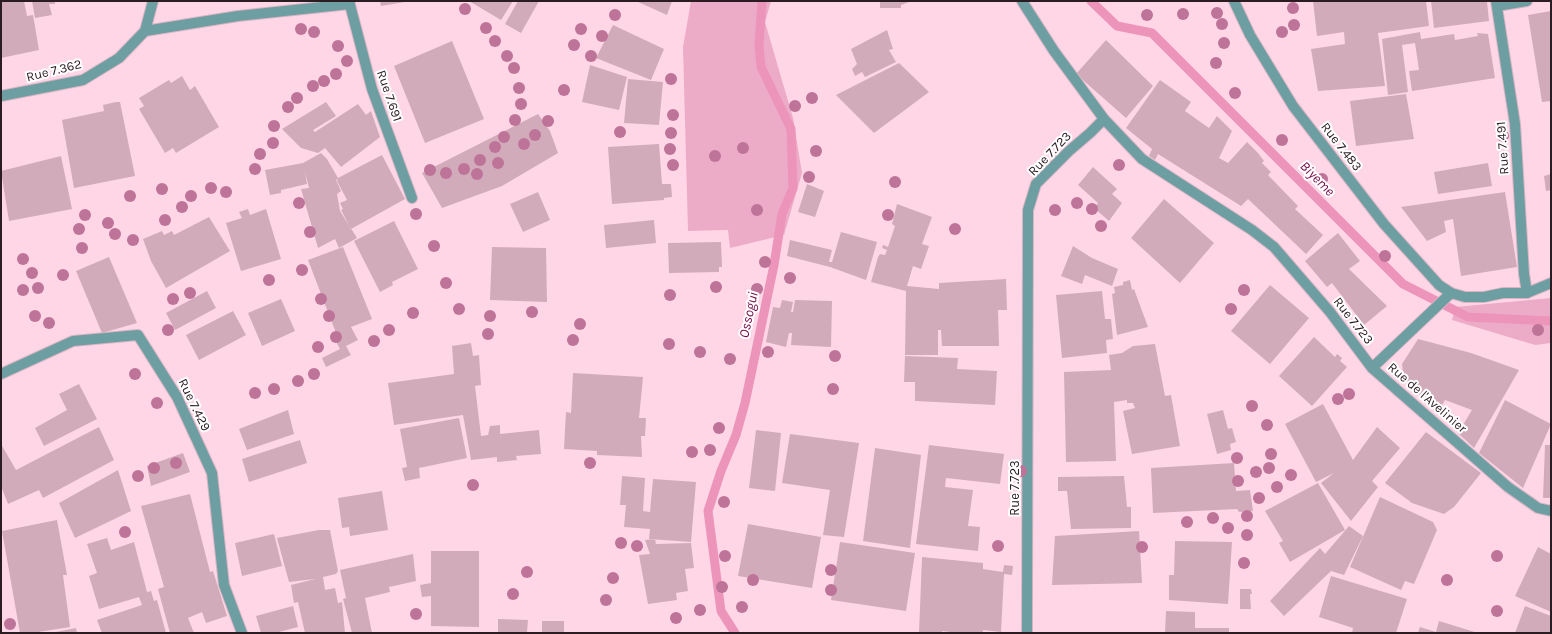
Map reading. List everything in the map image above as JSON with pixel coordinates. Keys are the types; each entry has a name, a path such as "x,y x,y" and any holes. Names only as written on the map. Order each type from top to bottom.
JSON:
{"street":[{"path":"153,1 145,31 238,16 349,2"},
{"path":"1022,1 1054,51 1104,119"},
{"name":"Rue 7.483","path":"1234,1 1250,35 1293,106 1384,224 1439,285 1451,293"},
{"path":"1496,4 1527,1"},
{"name":"Rue 7.691","path":"349,2 372,89 412,198"},
{"name":"Rue 7.491","path":"1496,4 1515,124 1524,274 1527,293"},
{"name":"Rue 7.362","path":"1,96 83,80 119,58 145,31"},
{"name":"Rue 7.723","path":"1027,633 1029,377 1028,210 1036,184 1069,150 1104,119 1142,159 1252,230 1274,247 1330,312 1372,368"},
{"path":"1451,293 1465,297 1484,297 1503,293 1527,293 1551,283"},
{"name":"Rue de l'Avelinier","path":"1451,293 1372,368 1508,487 1538,508 1551,511"},
{"name":"Rue 7.429","path":"1,374 73,341 138,335 177,396 212,474 224,585 242,633"}],"shaded area":[{"path":"691,1 771,1 765,22 793,118 802,173 784,235 730,248 728,230 688,231 683,47"},
{"path":"1551,298 1551,343 1535,345 1452,320 1455,307"}],"building":[{"path":"1,1 24,1 27,16 33,15 39,50 1,58"},
{"path":"32,1 55,1 55,4 49,4 52,15 35,18"},
{"path":"380,1 405,1 405,2 381,6"},
{"path":"469,1 513,1 501,20"},
{"path":"518,1 539,1 521,33 505,24"},
{"path":"636,1 672,1 667,15"},
{"path":"880,1 912,1 901,5 901,8 880,8"},
{"path":"1313,1 1426,1 1429,26 1378,33 1385,86 1318,91 1311,49 1345,44 1344,32 1317,36"},
{"path":"1431,1 1487,1 1489,21 1434,28"},
{"path":"1551,11 1551,101 1542,102 1528,15"},
{"path":"613,25 664,49 651,80 596,58"},
{"path":"887,30 893,49 889,50 896,62 865,77 862,72 855,76 852,69 857,64 851,49"},
{"path":"1420,32 1421,39 1454,34 1455,40 1478,36 1477,33 1488,34 1495,78 1412,91 1409,71 1419,70 1415,43 1402,45 1408,92 1388,95 1382,39"},
{"path":"1106,40 1153,86 1126,118 1076,74"},
{"path":"452,41 484,119 425,143 394,66"},
{"path":"899,63 929,92 874,133 836,95"},
{"path":"590,65 627,77 619,110 582,102"},
{"path":"182,76 190,90 195,86 219,127 176,153 173,148 165,153 139,109 144,106 139,98 169,80 171,83"},
{"path":"628,79 663,82 659,125 624,123"},
{"path":"1160,80 1191,102 1185,111 1209,128 1217,116 1232,131 1219,158 1228,163 1247,142 1258,153 1264,161 1262,163 1271,172 1268,175 1298,206 1295,209 1323,235 1306,254 1248,199 1241,206 1158,154 1155,160 1149,156 1152,149 1126,128"},
{"path":"1406,94 1414,139 1356,146 1350,101"},
{"path":"120,102 135,176 74,188 62,120 104,111 103,105"},
{"path":"326,102 336,116 313,130 315,132 358,104 366,115 371,111 380,137 341,167 325,148 318,153 301,148 282,129"},
{"path":"538,114 550,131 558,153 502,186 442,208 422,173"},
{"path":"659,144 662,184 671,184 672,197 664,198 664,200 612,204 608,147"},
{"path":"321,153 327,159 338,178 382,155 405,199 351,229 357,238 339,248 335,239 318,248 301,189 309,188 305,172 307,184 281,190 281,193 270,195 265,170 303,163","holes":["338,179 337,181 347,200 340,203 343,209 341,210 349,226 340,211 337,194 341,191 336,180"]},
{"path":"61,156 72,209 9,221 1,171"},
{"path":"1488,163 1492,186 1438,194 1434,172"},
{"path":"1093,167 1117,189 1112,194 1122,203 1109,221 1094,208 1098,203 1078,185"},
{"path":"1551,174 1551,190 1546,191 1544,176"},
{"path":"807,184 824,191 815,217 798,212"},
{"path":"538,192 550,220 523,232 510,204"},
{"path":"1505,192 1517,267 1461,276 1453,219 1444,221 1446,232 1427,241 1401,207"},
{"path":"1164,199 1214,243 1180,283 1131,238"},
{"path":"897,204 932,217 922,244 929,246 921,269 913,266 907,286 939,289 939,283 1006,279 1007,310 998,310 999,346 942,346 941,330 938,330 938,355 905,355 906,291 871,282 878,257 880,254 885,255 887,250 882,248 883,245 888,247 895,226 892,224"},
{"path":"248,209 250,215 266,209 281,259 241,271 226,223 242,218 239,212"},
{"path":"209,217 230,251 166,288 151,261 143,239 162,231 164,235 172,231 174,235"},
{"path":"654,220 656,243 606,248 604,225"},
{"path":"394,221 418,269 392,282 393,285 380,292 354,241"},
{"path":"841,232 877,242 866,280 830,267 787,256 790,240 832,250 829,262 832,262"},
{"path":"1338,233 1360,261 1349,269 1387,306 1364,325 1332,283 1327,287 1305,261"},
{"path":"721,242 722,267 719,267 719,272 669,273 668,243"},
{"path":"1073,246 1092,258 1118,269 1112,286 1085,275 1082,284 1061,276"},
{"path":"343,247 372,319 351,327 358,340 346,346 351,355 326,367 322,358 340,349 332,334 336,333 308,260"},
{"path":"492,247 546,248 547,302 490,300"},
{"path":"109,257 137,323 102,333 76,271"},
{"path":"1130,280 1132,290 1134,289 1148,327 1117,335 1112,294 1115,293 1114,287 1123,285 1123,282"},
{"path":"1270,285 1309,318 1270,364 1231,331"},
{"path":"207,291 216,308 175,330 166,313"},
{"path":"1102,291 1105,319 1111,319 1113,339 1106,340 1107,353 1062,358 1056,295"},
{"path":"281,299 295,331 262,346 248,313"},
{"path":"782,300 793,302 791,312 793,312 795,300 832,301 831,347 791,345 792,333 789,333 786,347 766,342 773,307 780,308"},
{"path":"233,311 246,335 199,360 186,335"},
{"path":"1314,337 1335,357 1337,354 1342,358 1340,361 1347,367 1312,406 1279,376"},
{"path":"1418,339 1471,353 1519,370 1474,448 1458,433 1472,410 1445,400 1438,412 1404,380 1402,364"},
{"path":"471,343 473,356 479,355 481,385 475,386 481,436 488,435 490,426 500,425 500,434 539,430 541,454 516,456 517,460 497,462 497,457 471,460 463,415 394,425 388,383 454,374 452,346"},
{"path":"1155,344 1165,396 1171,395 1180,446 1132,454 1123,411 1135,408 1133,403 1127,403 1127,400 1114,402 1116,461 1066,462 1064,372 1111,370 1109,355 1122,353 1133,346"},
{"path":"905,356 958,358 957,369 997,371 995,405 915,401 915,382 904,382"},
{"path":"573,373 643,377 639,418 646,418 645,436 641,436 642,457 597,455 597,451 564,449 566,412 571,413"},
{"path":"79,384 97,419 44,446 35,428 67,410 59,394"},
{"path":"1505,400 1551,424 1523,488 1479,453"},
{"path":"1323,404 1353,460 1377,427 1400,448 1372,481 1378,487 1351,521 1321,483 1334,473 1316,482 1285,424"},
{"path":"288,410 294,434 247,450 239,429"},
{"path":"1223,410 1228,429 1232,428 1236,442 1230,444 1231,450 1217,454 1207,414"},
{"path":"459,418 467,458 419,468 420,478 405,481 402,468 407,467 400,429"},
{"path":"99,427 114,460 43,498 39,490 8,504 1,486 1,444 16,470"},
{"path":"756,430 781,433 775,491 749,488"},
{"path":"1426,432 1481,473 1454,507 1444,514 1412,503 1385,483"},
{"path":"790,434 859,443 844,537 823,535 830,490 782,483"},
{"path":"300,440 307,463 249,482 242,459"},
{"path":"929,445 1004,454 1000,484 946,478 945,487 973,490 968,526 980,527 978,551 916,544"},
{"path":"1545,445 1551,445 1551,498 1543,498"},
{"path":"875,448 921,455 910,548 863,541"},
{"path":"183,453 190,472 151,486 147,466"},
{"path":"1234,463 1236,491 1250,490 1253,511 1239,512 1237,509 1153,513 1151,468"},
{"path":"118,470 131,511 75,538 59,503"},
{"path":"622,476 645,478 643,511 650,512 653,479 696,482 691,542 649,539 650,529 624,527 626,505 620,505"},
{"path":"1124,476 1127,507 1131,507 1131,528 1071,529 1067,491 1058,491 1058,477"},
{"path":"1318,483 1345,530 1290,562 1279,543 1283,541 1265,511"},
{"path":"382,491 388,530 350,536 349,527 342,528 338,498"},
{"path":"190,494 210,572 213,571 227,616 206,623 202,612 188,618 194,633 170,633 158,589 164,587 141,506"},
{"path":"1380,497 1433,522 1437,530 1414,584 1405,581 1401,590 1350,567"},
{"path":"57,520 67,575 63,575 70,627 32,633 20,633 2,531"},
{"path":"748,524 821,537 812,588 738,576"},
{"path":"1349,526 1363,536 1344,575 1331,571 1284,616 1270,601 1320,548 1325,554"},
{"path":"319,530 330,530 338,571 336,574 323,577 325,590 335,588 338,603 342,602 345,633 305,633 298,602 294,603 291,585 315,579 289,582 277,538"},
{"path":"1139,531 1142,583 1052,585 1055,536"},
{"path":"274,534 282,566 242,576 235,543"},
{"path":"107,538 111,550 134,542 147,592 151,591 154,601 157,600 166,633 102,633 97,620 142,605 139,597 99,609 89,576 97,573 87,544"},
{"path":"655,539 656,544 691,543 694,568 685,569 688,591 676,593 677,600 648,604 639,555 650,554 645,540"},
{"path":"1175,541 1232,542 1228,604 1169,600 1169,575 1174,575"},
{"path":"840,542 915,553 906,611 831,600"},
{"path":"1538,547 1551,554 1551,612 1515,596"},
{"path":"431,551 479,551 479,627 431,626 431,596 422,597 420,585 431,583"},
{"path":"413,554 416,581 389,587 390,592 365,598 372,633 352,633 343,599 346,598 340,570"},
{"path":"922,557 983,563 983,569 1003,572 1004,565 1013,566 1012,575 1004,574 1001,632 983,630 983,633 950,633 942,631 942,633 919,633"},
{"path":"1331,576 1407,599 1396,633 1352,633 1353,628 1319,617"},
{"path":"1240,589 1251,589 1251,609 1240,609"},
{"path":"293,606 298,627 275,633 261,633 256,616"},
{"path":"1525,606 1551,616 1551,633 1515,633"},
{"path":"1166,611 1195,612 1195,628 1229,628 1229,633 1165,633"},
{"path":"498,619 528,620 527,633 498,633"},
{"path":"542,621 564,621 564,633 542,633"},
{"path":"1439,621 1478,633 1418,633 1420,627 1436,632"},
{"path":"76,628 77,633 56,633 56,632"}],"waterway":[{"name":"Ossogui","path":"735,633 721,611 708,511 721,471 736,435 745,403 774,265 782,214 793,188 791,129 761,67 759,46 762,1"},
{"name":"Biyeme","path":"1091,1 1117,26 1152,33 1403,284 1468,317 1551,321"}]}
